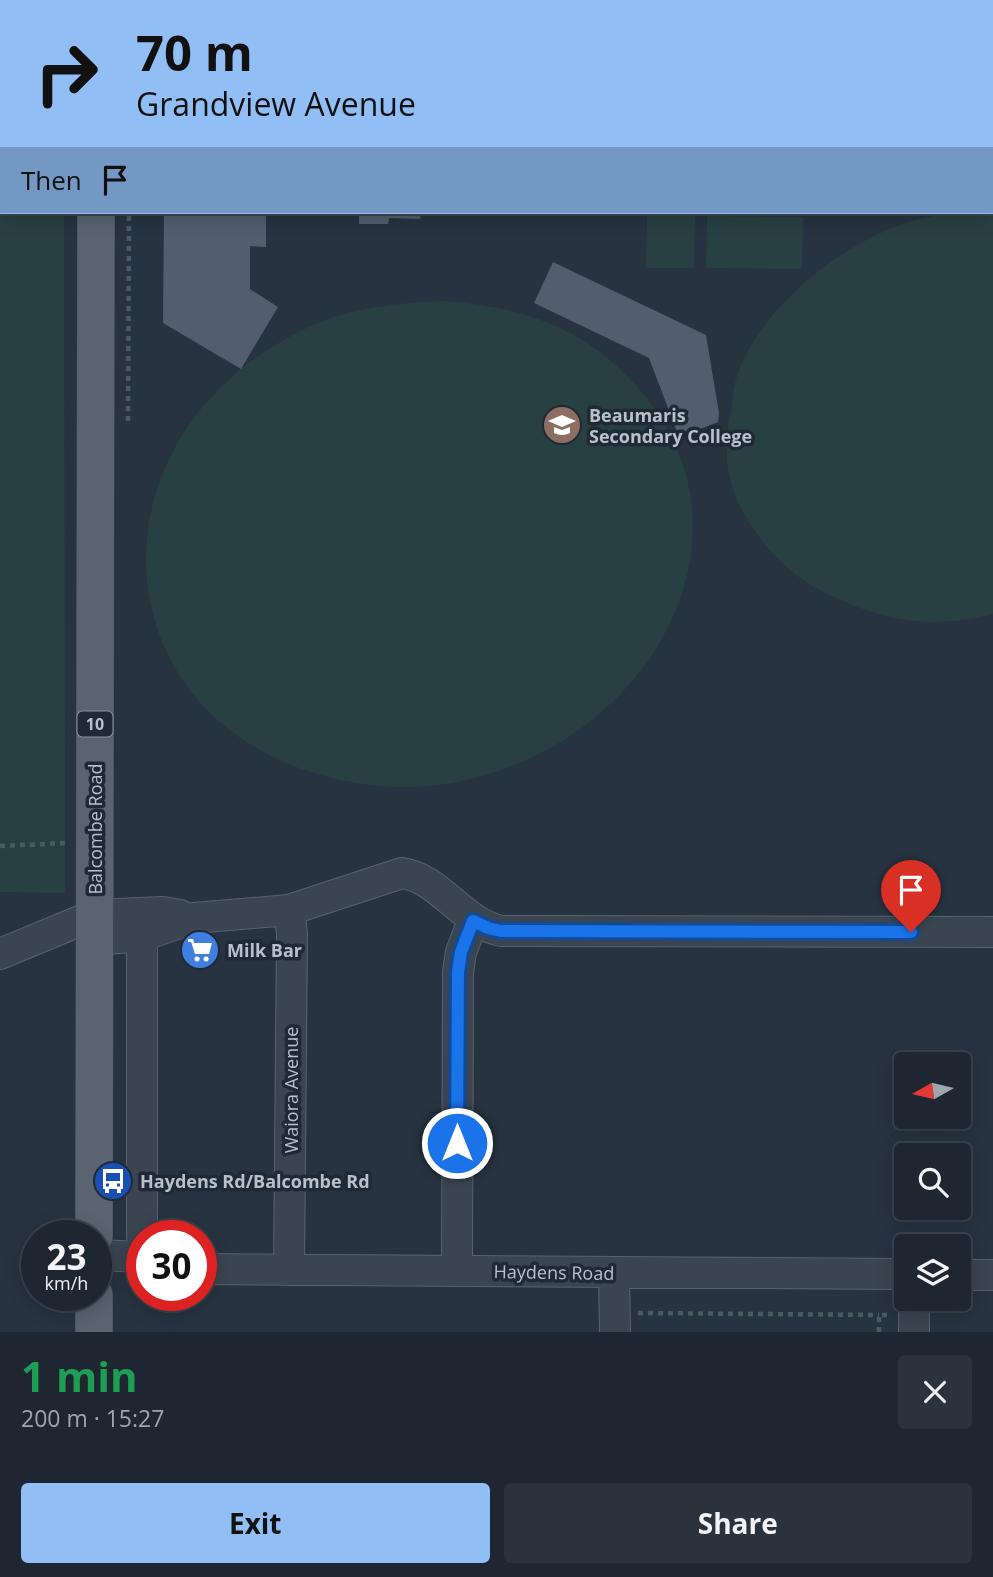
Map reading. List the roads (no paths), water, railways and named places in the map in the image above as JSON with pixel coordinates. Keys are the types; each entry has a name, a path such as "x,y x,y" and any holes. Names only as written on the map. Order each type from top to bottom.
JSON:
{"main road":[{"name":"Balcombe Road","path":"94,1220 96,214"},
{"path":"94,1311 94,1332"}],"street":[{"path":"94,928 142,936 194,918 289,910 402,873 416,875 425,881 473,921 501,931 993,932"},
{"name":"Waiora Avenue","path":"289,910 292,933 289,1270"},
{"path":"0,954 163,912 194,918"},
{"path":"457,1271 458,972 461,952 473,921"},
{"path":"142,936 142,1220"},
{"name":"Haydens Road","path":"217,1269 894,1274"},
{"path":"614,1273 615,1322"},
{"path":"971,1275 993,1275"},
{"path":"914,1311 914,1332"}],"place":[{"name":"Beaumaris Secondary College","path":"562,425"},
{"name":"Milk Bar","path":"200,950"},
{"name":"Haydens Rd/Balcombe Rd","path":"113,1181"}]}
